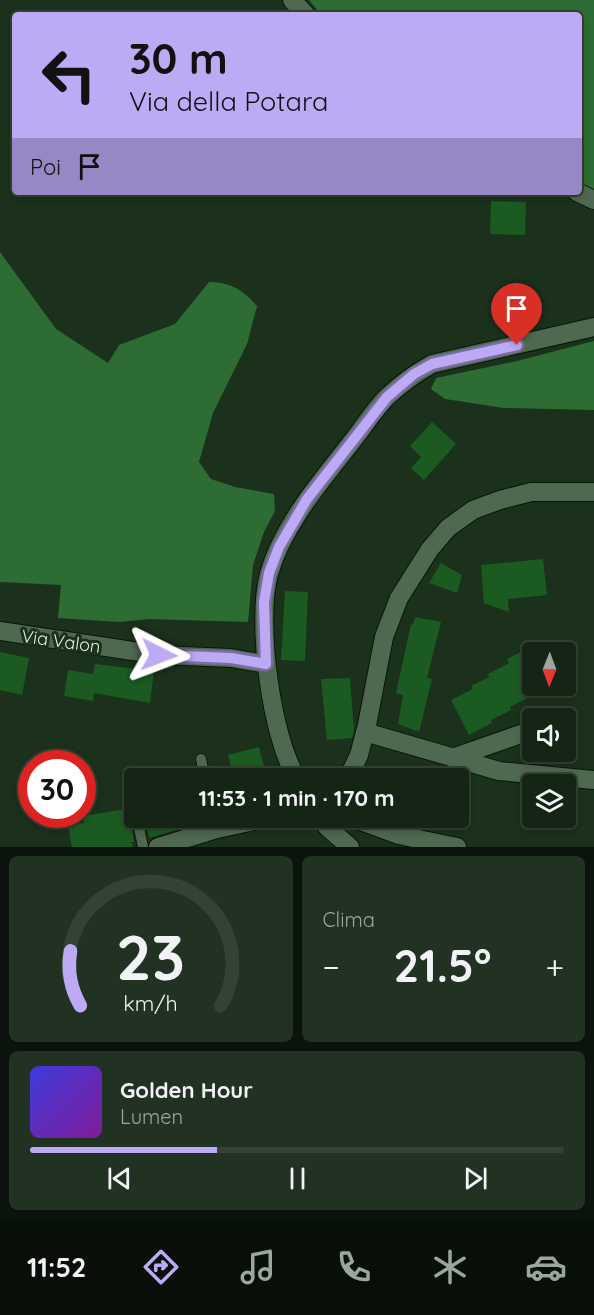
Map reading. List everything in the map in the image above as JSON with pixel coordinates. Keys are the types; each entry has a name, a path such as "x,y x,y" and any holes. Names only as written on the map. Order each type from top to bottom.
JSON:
{"street":[{"path":"291,0 303,12"},
{"path":"290,768 266,701 264,602 269,573 279,547 307,499 387,397 414,374 432,364 594,327"},
{"path":"353,768 365,732 384,637 399,598 430,549 448,528 473,510 510,497 531,492 594,492"},
{"name":"Via Valon","path":"0,631 159,655 231,658 266,664"},
{"path":"365,732 500,771 594,780"},
{"path":"455,757 522,734"},
{"path":"158,847 204,828"},
{"path":"328,828 350,847"},
{"path":"380,828 399,835 457,847"}],"lane":[{"path":"201,759 203,768"},
{"path":"139,828 143,847"}],"green space":[{"path":"309,0 594,0 594,194 582,189 582,12 319,12"},
{"path":"0,252 56,329 108,363 119,345 175,324 209,282 224,283 236,288 257,306 247,344 213,413 199,462 211,479 235,487 274,494 275,511 264,532 253,565 248,622 149,619 119,622 58,618 61,585 0,582"},
{"path":"594,341 594,410 504,408 445,399 431,389 436,378 517,361"}],"building":[{"path":"491,201 526,202 525,235 490,234"},
{"path":"432,422 456,444 424,480 411,468 421,457 410,446"},
{"path":"543,559 547,595 508,599 509,612 484,603 481,565"},
{"path":"441,563 462,575 457,593 429,583"},
{"path":"285,591 308,592 305,661 281,660"},
{"path":"415,617 441,622 427,678 432,679 419,732 398,724 403,695 396,693 411,624 413,625"},
{"path":"522,651 522,696 529,697 510,707 511,710 491,720 492,723 469,735 451,700 473,689 471,686 509,663 507,659"},
{"path":"0,652 29,658 22,695 0,690"},
{"path":"95,664 154,671 150,703 94,693 93,701 64,696 68,670 93,674"},
{"path":"350,678 354,731 352,738 327,740 321,679"},
{"path":"259,747 264,768 231,768 228,755"},
{"path":"124,809 124,828 132,828 133,847 72,847 69,828 96,828 96,814"},
{"path":"147,828 182,828 149,838"}],"route":[{"path":"159,655 231,658 266,664 264,602 269,573 279,547 307,499 387,397 414,374 432,364 517,345"}]}
